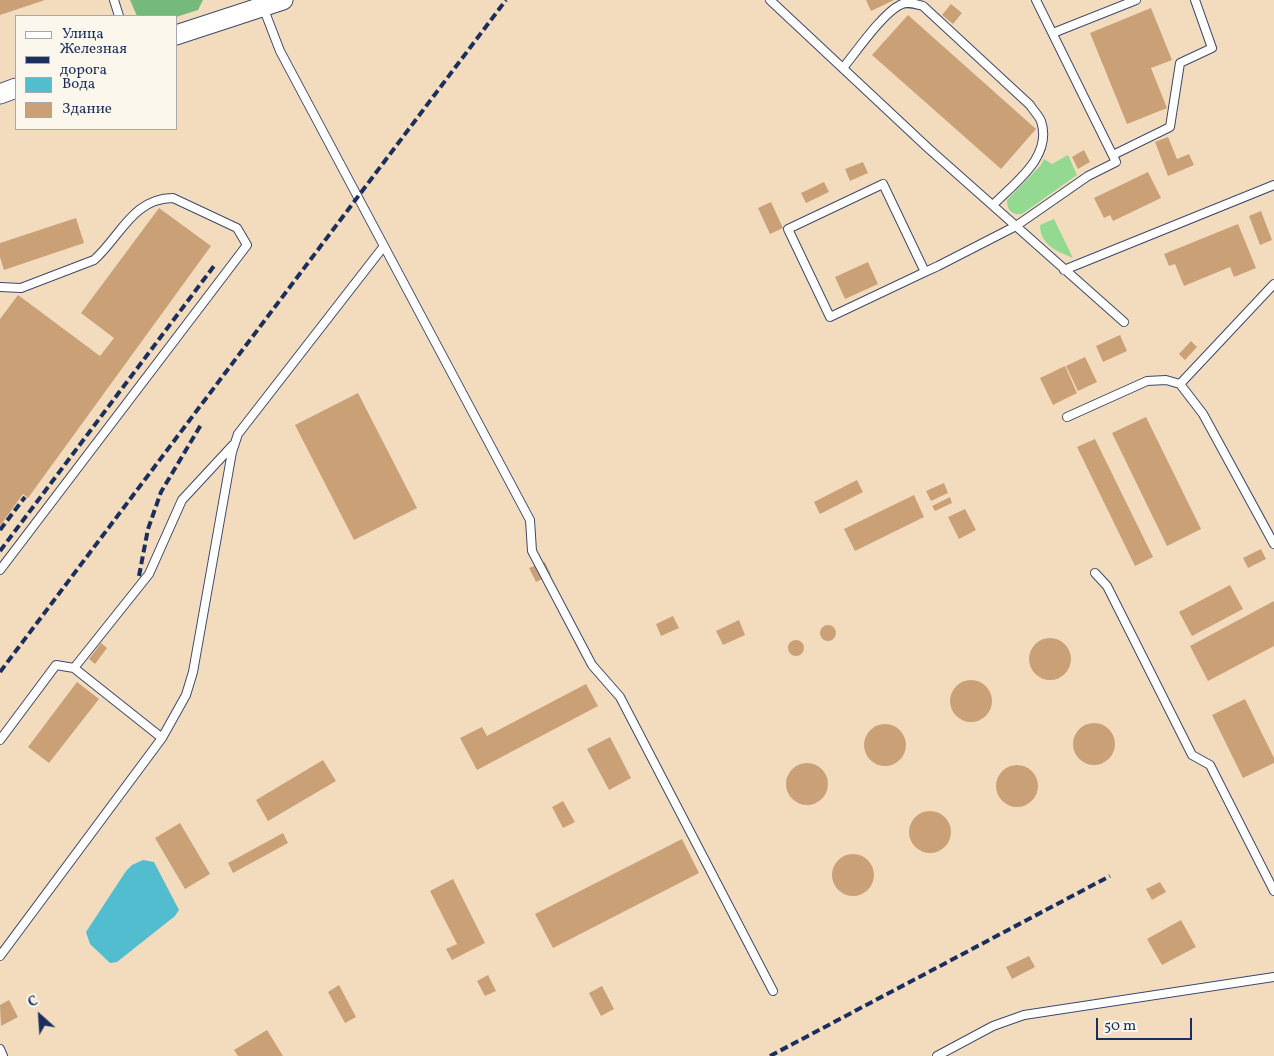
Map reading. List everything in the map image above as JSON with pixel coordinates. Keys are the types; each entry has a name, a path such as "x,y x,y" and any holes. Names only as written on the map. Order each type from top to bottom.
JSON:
{"street":[{"path":"178,34 283,0"},
{"path":"0,94 15,88"}],"lane":[{"path":"114,0 119,15"},
{"path":"770,0 928,148 1124,322"},
{"path":"925,272 883,184 788,229 830,317 925,272 1016,226 1088,176 1116,162 1036,0"},
{"path":"1053,33 1136,0"},
{"path":"1113,155 1170,127 1180,63 1212,48 1194,0"},
{"path":"843,68 888,14 901,4 913,3 923,6 1030,105 1041,121 1043,141 1037,160 993,205"},
{"path":"264,6 280,51 331,143 530,520 532,551 592,665 620,697 773,991"},
{"path":"1064,270 1274,185"},
{"path":"0,287 21,288 94,260 145,203 162,198 173,198 236,228 247,245 0,570"},
{"path":"74,668 149,574 182,500 234,444 244,425 384,246"},
{"path":"1180,384 1274,284"},
{"path":"1068,417 1147,381 1166,380 1180,384 1204,414 1274,544"},
{"path":"0,956 162,738 186,695 193,672 234,444"},
{"path":"1095,573 1107,586 1192,754 1210,765 1274,891"},
{"path":"0,740 56,665 74,668 162,738"},
{"path":"937,1056 993,1026 1024,1015 1274,977"},
{"path":"0,1049 3,1056"}],"green space":[{"path":"130,0 203,0 198,10 178,16 137,15"},
{"path":"1068,155 1077,175 1022,214 1011,212 1007,200 1041,165 1044,159 1052,164"},
{"path":"1054,219 1073,258 1050,246 1043,238 1040,225"}],"water":[{"path":"143,860 154,862 179,910 175,916 117,962 110,963 90,944 86,932 126,871 132,865"}],"building":[{"path":"0,0 45,0 0,15"},
{"path":"866,0 894,0 871,11"},
{"path":"951,4 962,13 953,24 942,15"},
{"path":"1151,8 1172,60 1151,68 1167,108 1127,124 1090,33"},
{"path":"908,15 1036,129 1001,169 872,55"},
{"path":"1168,137 1177,159 1189,154 1194,165 1168,176 1155,142"},
{"path":"1084,150 1090,162 1078,169 1072,157"},
{"path":"863,162 868,173 850,181 845,169"},
{"path":"1148,172 1161,198 1113,221 1110,215 1104,218 1094,198"},
{"path":"824,182 829,192 806,203 801,193"},
{"path":"771,202 783,228 770,234 758,208"},
{"path":"159,208 211,246 28,498 23,494 0,526 0,319 18,295 100,356 114,338 81,313"},
{"path":"1261,211 1272,240 1260,245 1249,216"},
{"path":"76,218 84,243 4,270 0,257 0,243"},
{"path":"1238,224 1256,268 1234,277 1230,267 1184,286 1175,264 1169,266 1164,254"},
{"path":"868,262 878,284 845,299 835,277"},
{"path":"1120,335 1127,351 1103,362 1096,346"},
{"path":"1191,341 1197,347 1185,360 1179,354"},
{"path":"1085,357 1097,382 1078,391 1066,366"},
{"path":"1065,366 1077,393 1053,405 1040,378"},
{"path":"358,393 417,508 354,540 295,425"},
{"path":"1146,417 1201,529 1167,546 1112,433"},
{"path":"1095,439 1153,557 1135,566 1077,447"},
{"path":"857,480 863,492 820,514 814,502"},
{"path":"944,483 948,493 931,501 926,491"},
{"path":"914,495 924,517 855,551 844,529"},
{"path":"950,497 952,503 935,511 932,506"},
{"path":"965,509 976,530 959,539 948,517"},
{"path":"1261,549 1266,559 1248,568 1243,558"},
{"path":"545,562 551,575 536,582 529,568"},
{"path":"1230,585 1243,609 1192,636 1179,612"},
{"path":"1274,601 1274,646 1208,681 1190,646"},
{"path":"673,616 679,628 661,636 656,624"},
{"path":"739,620 745,635 723,645 716,631"},
{"path":"828,625 834,627 836,633 834,639 828,641 822,639 820,633 822,627"},
{"path":"1054,638 1062,641 1068,647 1071,659 1068,671 1062,677 1046,680 1038,677 1032,671 1029,655 1032,647 1038,641"},
{"path":"796,640 802,642 804,648 802,654 796,656 790,654 788,648 790,642"},
{"path":"101,643 107,648 95,664 89,659"},
{"path":"975,680 983,683 989,689 992,701 989,713 983,719 967,722 959,719 953,713 950,697 953,689 959,683"},
{"path":"77,682 99,699 49,763 28,747"},
{"path":"586,684 598,706 477,770 460,738 482,727 487,736"},
{"path":"1245,699 1274,758 1274,763 1243,778 1212,715"},
{"path":"1098,723 1106,726 1112,732 1115,744 1112,756 1106,762 1090,765 1082,762 1076,756 1073,740 1076,732 1082,726"},
{"path":"889,724 897,727 903,733 906,745 903,757 897,763 881,766 873,763 867,757 864,741 867,733 873,727"},
{"path":"610,737 631,778 609,790 587,749"},
{"path":"323,760 336,781 268,821 256,800"},
{"path":"811,763 819,766 825,772 828,784 825,796 819,802 803,805 795,802 789,796 786,780 789,772 795,766"},
{"path":"1021,765 1029,768 1035,774 1038,786 1035,798 1029,804 1013,807 1005,804 999,798 996,782 999,774 1005,768"},
{"path":"563,801 575,822 563,828 552,807"},
{"path":"934,811 942,814 948,820 951,832 948,844 942,850 926,853 918,850 912,844 909,828 912,820 918,814"},
{"path":"180,823 210,874 185,889 155,838"},
{"path":"283,833 288,843 233,873 228,863"},
{"path":"682,839 699,873 553,948 535,914"},
{"path":"857,854 865,857 871,863 874,875 871,887 865,893 849,896 841,893 835,887 832,871 835,863 841,857"},
{"path":"453,879 485,943 452,960 446,949 457,944 430,891"},
{"path":"1160,882 1166,892 1152,900 1146,889"},
{"path":"1181,920 1196,947 1162,965 1147,939"},
{"path":"1029,956 1035,967 1012,979 1006,967"},
{"path":"488,975 496,991 485,996 477,981"},
{"path":"339,985 356,1017 345,1023 328,992"},
{"path":"602,986 614,1009 601,1016 589,993"},
{"path":"9,1000 18,1017 1,1026 0,1005"},
{"path":"267,1030 283,1056 238,1056 234,1050"}],"railway":[{"path":"0,672 506,0"},
{"path":"0,551 214,266"},
{"path":"139,576 148,529 161,492 202,423"},
{"path":"0,530 25,497"},
{"path":"770,1056 1110,876"}]}
